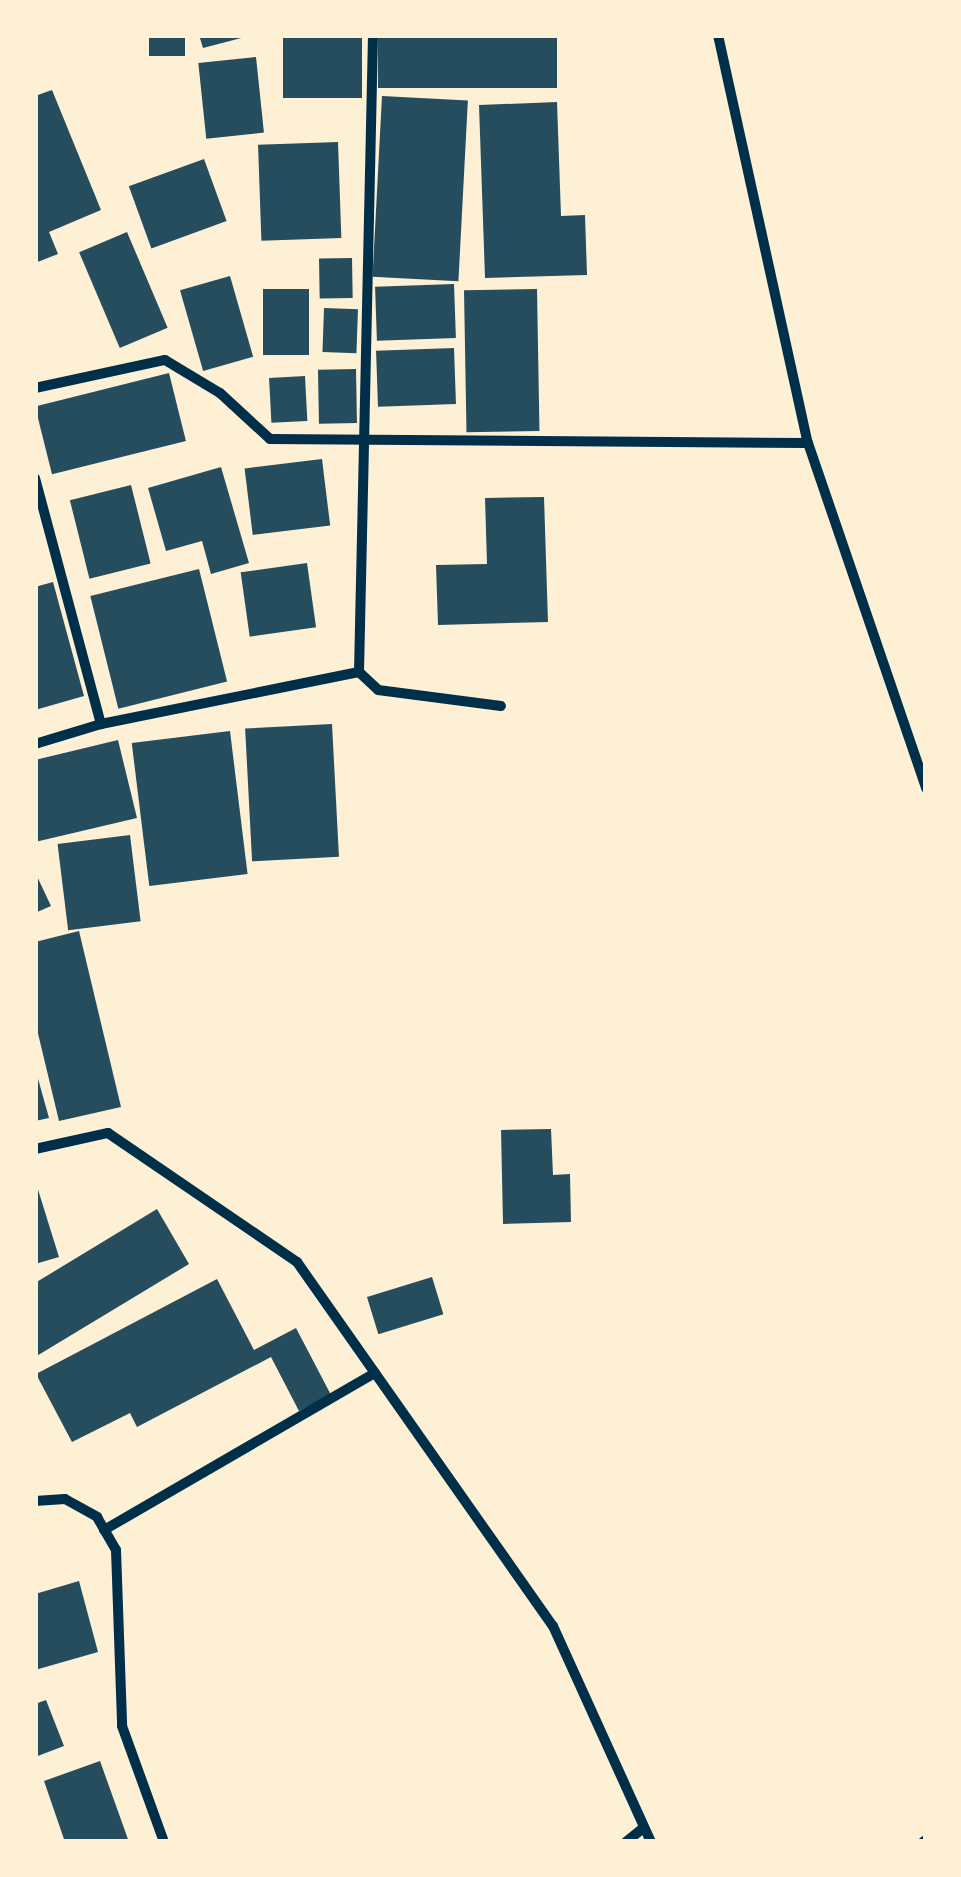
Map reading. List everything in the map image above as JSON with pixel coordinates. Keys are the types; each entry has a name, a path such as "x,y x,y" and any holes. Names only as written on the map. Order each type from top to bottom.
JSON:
{"street":[{"path":"372,35 369,442 359,672 378,690 502,706"},
{"path":"718,35 808,444 926,788"},
{"path":"35,388 165,360 220,393 270,440 808,444"},
{"path":"35,478 101,724"},
{"path":"35,744 101,724 359,672"},
{"path":"35,1150 108,1133 297,1262 553,1626 651,1842"},
{"path":"104,1530 375,1373"},
{"path":"35,1502 65,1499 104,1530 116,1550 122,1726 164,1842"},
{"path":"626,1842 643,1828"}],"building":[{"path":"149,35 185,35 185,56 149,56"},
{"path":"199,35 249,35 249,36 203,48"},
{"path":"283,35 362,35 362,98 283,98"},
{"path":"378,35 557,35 557,88 378,88"},
{"path":"256,57 264,133 206,139 198,63"},
{"path":"52,90 101,210 49,232 58,254 35,263 35,96"},
{"path":"382,96 468,101 458,281 373,277"},
{"path":"557,102 561,216 585,215 587,275 485,278 479,105"},
{"path":"338,142 341,238 261,241 258,145"},
{"path":"204,159 227,221 151,248 129,186"},
{"path":"127,232 168,328 120,348 79,252"},
{"path":"352,258 353,298 320,299 319,259"},
{"path":"230,276 253,357 203,371 180,290"},
{"path":"454,284 456,338 377,341 375,287"},
{"path":"263,289 309,289 309,355 263,355"},
{"path":"537,289 539,431 466,432 464,290"},
{"path":"324,308 358,309 356,353 322,352"},
{"path":"454,348 456,404 378,407 376,351"},
{"path":"356,369 357,423 319,424 318,370"},
{"path":"169,373 186,441 52,474 35,406"},
{"path":"305,376 307,421 271,423 269,378"},
{"path":"322,459 330,526 253,535 245,469"},
{"path":"221,467 249,563 211,574 202,541 166,551 148,488"},
{"path":"131,485 151,564 89,579 70,500"},
{"path":"544,497 548,622 438,625 436,565 487,564 485,498"},
{"path":"307,563 316,627 250,637 241,572"},
{"path":"199,569 227,682 118,709 90,596"},
{"path":"53,582 84,696 35,710 35,587"},
{"path":"332,724 339,857 252,861 245,729"},
{"path":"230,731 248,874 149,886 132,743"},
{"path":"118,740 137,818 35,842 35,760"},
{"path":"130,835 141,921 68,930 58,844"},
{"path":"35,872 51,906 35,913"},
{"path":"79,931 121,1107 59,1121 35,1021 35,942"},
{"path":"35,1068 49,1118 35,1121"},
{"path":"551,1129 553,1175 570,1174 571,1222 503,1224 501,1130"},
{"path":"35,1180 59,1257 35,1264"},
{"path":"157,1209 189,1264 35,1357 35,1283"},
{"path":"432,1277 443,1314 378,1334 367,1297"},
{"path":"217,1279 254,1350 296,1328 331,1395 299,1411 271,1357 137,1427 130,1413 72,1442 36,1374"},
{"path":"79,1581 98,1652 35,1670 35,1594"},
{"path":"46,1700 64,1746 35,1757 35,1704"},
{"path":"100,1761 129,1842 65,1842 44,1781"}]}
